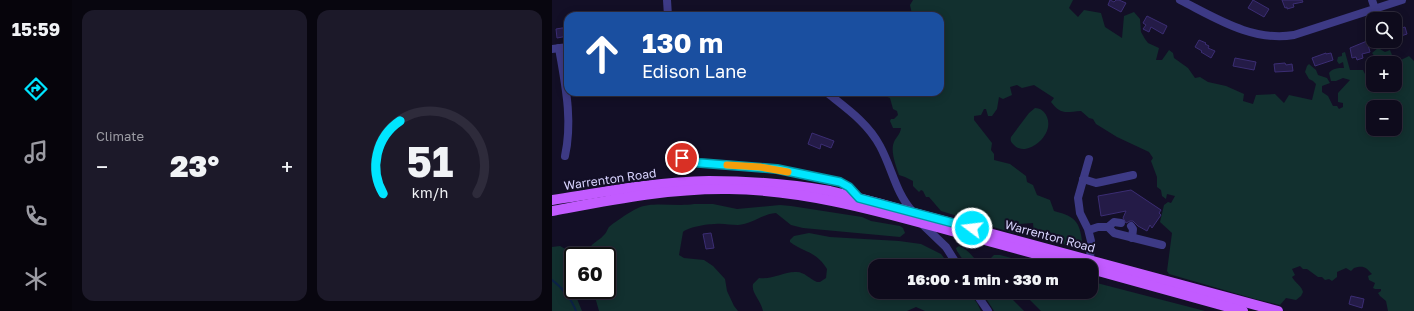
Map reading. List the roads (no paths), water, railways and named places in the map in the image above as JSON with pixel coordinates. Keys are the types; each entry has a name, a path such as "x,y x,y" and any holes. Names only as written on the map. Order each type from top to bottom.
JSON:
{"main road":[{"name":"Warrenton Road","path":"552,200 658,185 708,181 787,184 830,191 913,212 1070,259"},
{"name":"Warrenton Road","path":"552,211 658,193 691,190 740,189 823,199 864,208 1054,259"},
{"name":"Warrenton Road","path":"1098,267 1242,311"},
{"name":"Warrenton Road","path":"1098,267 1278,311"}],"street":[{"path":"667,0 668,12"},
{"path":"1182,0 1239,29 1255,34 1275,37 1294,35 1402,0"},
{"path":"1372,0 1375,9"},
{"path":"556,49 564,83"},
{"path":"565,156 569,118 567,96"},
{"path":"831,96 857,117 872,133 887,160 897,187 906,204 913,212"},
{"path":"682,158 688,162 777,169 840,182 849,187 859,198"},
{"path":"1089,159 1078,195 1078,205 1080,213 1089,230 1091,241 1090,259"},
{"path":"1083,179 1101,182 1133,175"},
{"path":"892,207 897,196 897,187"},
{"path":"920,222 946,247 954,259"},
{"path":"1089,230 1098,227 1108,227 1114,222 1121,223"},
{"path":"1131,226 1133,229 1132,238"},
{"path":"1108,227 1114,234 1162,245"},
{"path":"946,230 944,240 946,247"},
{"path":"980,299 988,311"}],"waterway":[{"path":"552,280 566,294 576,311"}]}
